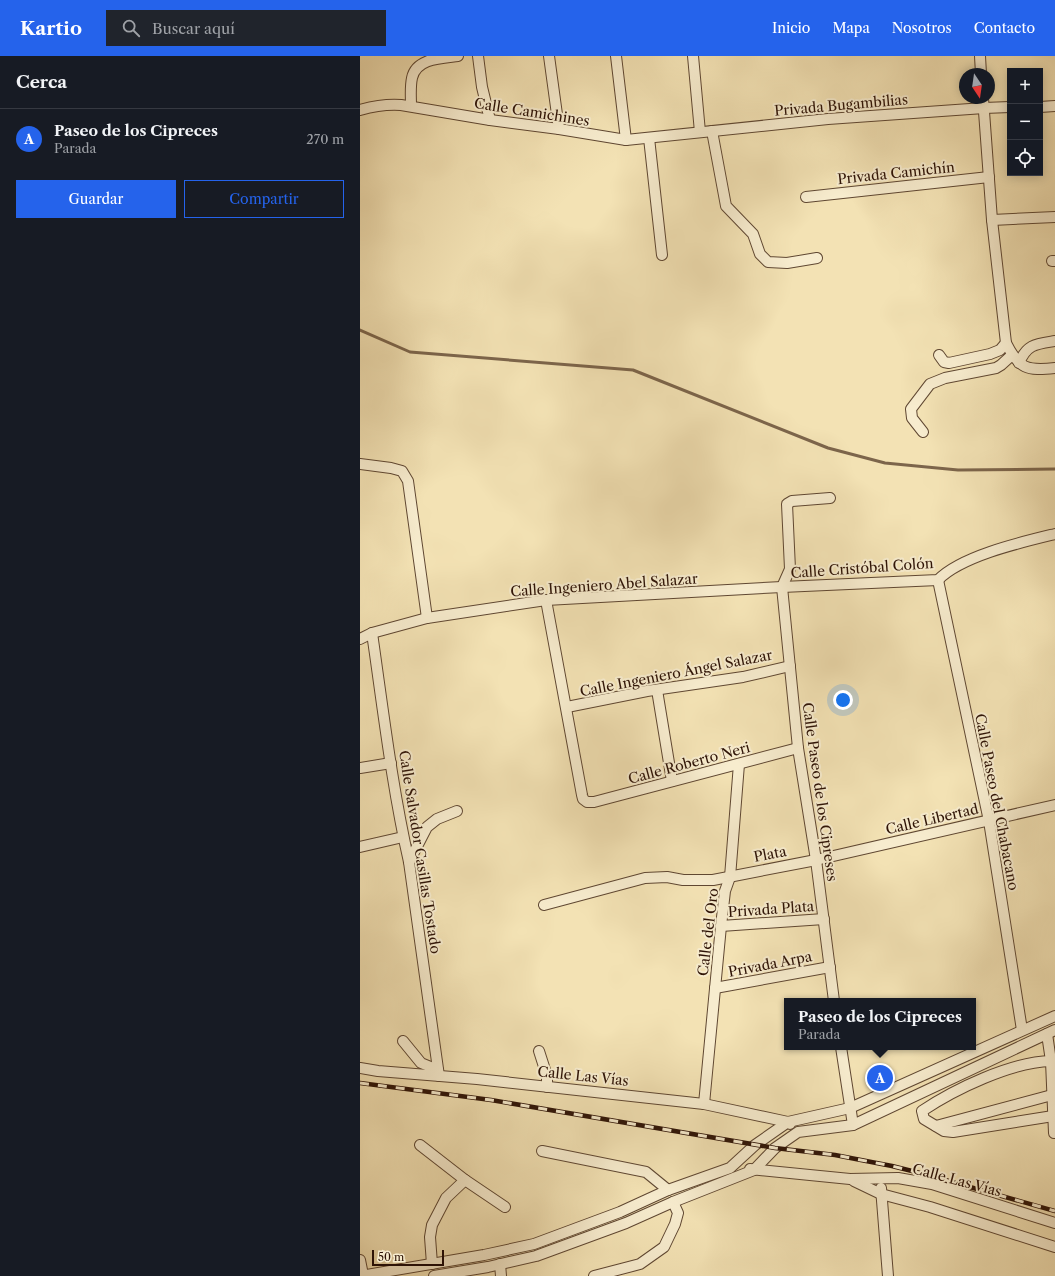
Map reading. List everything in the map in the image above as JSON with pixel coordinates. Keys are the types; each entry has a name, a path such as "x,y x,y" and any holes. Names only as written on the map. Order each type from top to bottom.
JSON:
{"street":[{"path":"411,106 412,78 415,70 424,62 458,56"},
{"path":"478,56 482,87 490,120"},
{"path":"549,56 559,129"},
{"path":"616,56 626,140"},
{"path":"693,56 700,132"},
{"path":"980,56 981,68"},
{"name":"Calle Camichines","path":"360,110 388,104 411,106 490,120 626,140 700,132"},
{"name":"Privada Bugambilias","path":"700,132 974,104"},
{"path":"984,104 992,220 1006,343 1012,355 1019,363 1028,368 1036,370 1055,368"},
{"name":"Privada Bugambilias","path":"990,104 1007,107"},
{"path":"1043,107 1055,106"},
{"path":"712,131 726,206 753,234 760,254 768,262 787,264 817,258"},
{"path":"649,138 662,255"},
{"name":"Privada Camichín","path":"806,197 989,177"},
{"path":"992,220 1055,217"},
{"path":"1019,363 1023,354 1029,348 1038,344 1055,341"},
{"path":"939,355 944,362 949,363 990,354 1000,350 1006,343"},
{"path":"922,432 912,418 911,408 930,384 945,378 996,368 1012,355"},
{"path":"360,464 402,471 408,481 427,618"},
{"path":"782,587 790,569 787,504 792,501 830,498"},
{"name":"Calle Cristóbal Colón","path":"782,587 938,580 944,573 975,558 1009,546 1055,534"},
{"name":"Calle Paseo del Chabacano","path":"938,580 989,821 1022,1030"},
{"name":"Calle Ingeniero Abel Salazar","path":"360,639 372,633 427,618 546,600 782,587"},
{"name":"Calle Paseo de los Cipreses","path":"782,587 798,748 816,860 834,998"},
{"path":"546,600 566,707"},
{"name":"Calle Salvador Casillas Tostado","path":"372,633 391,763 403,837 409,862 439,1073"},
{"name":"Calle Ingeniero Ángel Salazar","path":"566,707 657,690 743,677 790,666"},
{"path":"657,690 672,782"},
{"name":"Calle Roberto Neri","path":"566,707 583,799 587,802 594,802 798,748"},
{"path":"360,768 391,763"},
{"name":"Calle del Oro","path":"704,1104 725,891 730,877 740,764"},
{"name":"Calle Libertad","path":"816,860 1055,805"},
{"path":"409,862 426,827 437,818 457,811"},
{"path":"360,847 403,837"},
{"name":"Plata","path":"544,905 645,878 667,877 683,880 706,880 730,877 816,860"},
{"name":"Privada Plata","path":"721,926 824,919"},
{"name":"Privada Arpa","path":"715,988 830,967"},
{"path":"360,1260 362,1276 484,1255 534,1244 620,1212 668,1190 730,1168 755,1145 788,1122 850,1108 1055,1016"},
{"path":"434,1276 467,1273 543,1253 626,1223 673,1202 754,1170 775,1148 798,1132 853,1125 1051,1032 1050,1061 1054,1133"},
{"path":"403,1041 421,1063 439,1073"},
{"path":"841,1050 853,1125"},
{"path":"538,1051 547,1076 547,1087"},
{"path":"1050,1061 1036,1062 991,1075 934,1103 922,1111 924,1119 944,1130 953,1132 1053,1116"},
{"name":"Calle Las Vías","path":"360,1068 439,1073 547,1087 704,1104 788,1122"},
{"path":"936,1126 1052,1095"},
{"path":"788,1122 798,1132"},
{"path":"420,1145 465,1180 505,1207"},
{"path":"542,1151 646,1172 668,1190"},
{"name":"Calle Las Vías","path":"730,1168 850,1179 898,1178 932,1184 1055,1223"},
{"path":"850,1179 881,1194 930,1207 1055,1247"},
{"path":"881,1179 888,1276"},
{"path":"432,1264 430,1236 432,1225 446,1198 465,1180"},
{"path":"594,1276 640,1264 664,1247 675,1224 678,1213 673,1202"},
{"path":"500,1264 501,1276"}],"waterway":[{"path":"360,330 410,352 633,370 828,448 885,463 958,470 1055,469"}],"railway":[{"path":"360,1083 491,1100 775,1148 835,1155 924,1174 1055,1211"}],"place":[{"name":"Paseo de los Cipreces","path":"880,1078"}]}
